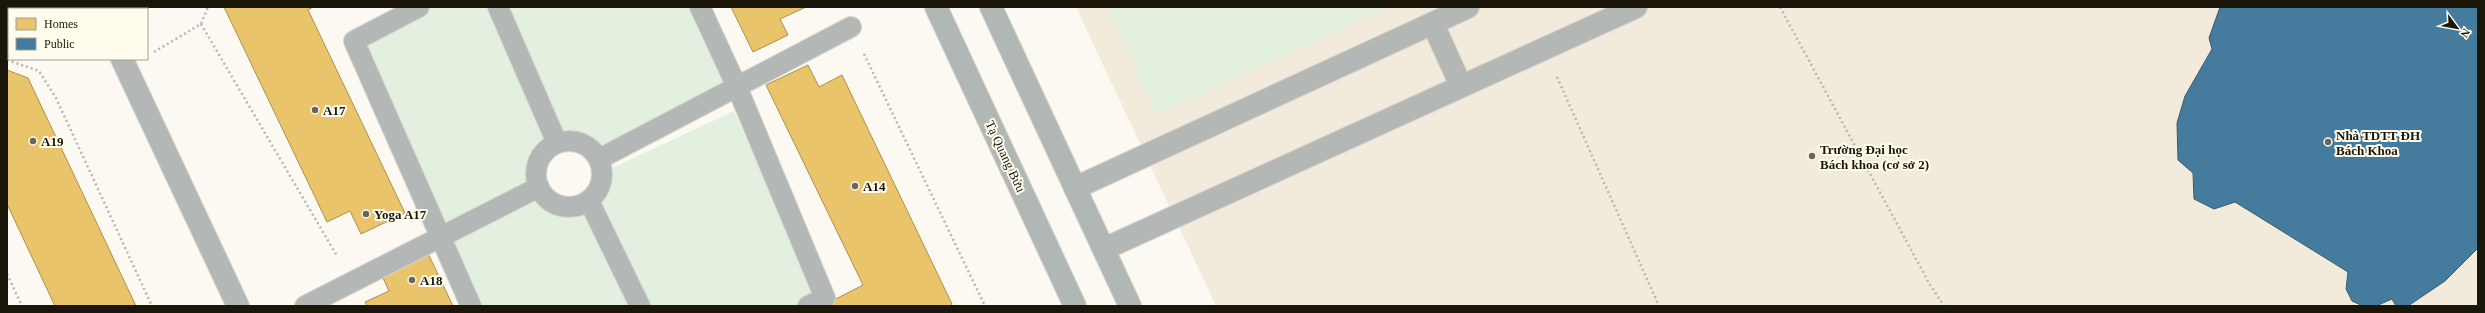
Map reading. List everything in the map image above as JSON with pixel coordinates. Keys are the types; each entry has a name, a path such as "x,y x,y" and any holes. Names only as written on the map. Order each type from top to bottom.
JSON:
{"street":[{"name":"Tạ Quang Bửu","path":"936,7 1076,306"},
{"path":"991,7 1130,306"},
{"path":"1075,188 1468,7"},
{"path":"1104,249 1636,7"},
{"path":"1433,24 1461,86"},
{"path":"122,60 238,306"}],"lane":[{"path":"419,7 354,41 471,306"},
{"path":"498,7 557,143"},
{"path":"700,7 737,87 825,298 808,306"},
{"path":"599,160 851,27"},
{"path":"566,141 585,145 593,151 599,160 602,170 601,182 597,192 589,201 580,206 560,207 551,202 539,187 536,177 539,162 548,149 557,143 566,141"},
{"path":"305,306 539,187"},
{"path":"589,201 640,306"}],"path":[{"path":"148,56 201,24 208,7"},
{"path":"1780,7 1929,283 1944,306"},
{"path":"201,24 352,282"},
{"path":"851,27 984,306"},
{"path":"1544,49 1659,306"},
{"path":"7,60 39,71 56,98 152,306"},
{"path":"7,274 22,306"}],"shaded area":[{"name":"Trường Đại học Bách khoa (cơ sở 2)","path":"1076,7 2478,7 2478,306 1216,306"}],"green space":[{"path":"430,7 495,7 554,142 544,149 535,162 532,179 442,233 359,43"},
{"path":"503,7 691,7 730,98 605,156 582,139 564,137"},
{"path":"1108,7 1390,7 1156,114"},
{"path":"734,111 817,296 797,306 646,306 595,201 602,193 608,170"},
{"path":"537,192 547,204 558,210 572,212 586,208 635,306 475,306 446,240"}],"building: Homes":[{"name":"A17","path":"224,7 313,7 308,10 405,213 361,234 350,211 327,222"},
{"path":"731,7 806,7 780,19 788,35 753,52"},
{"name":"A14","path":"808,65 819,87 842,75 952,304 951,306 822,306 863,285 766,85"},
{"name":"A19","path":"7,70 28,78 136,306 55,306 7,204"},
{"name":"A18","path":"425,247 453,306 367,306 365,302 389,291 379,269"}],"building: Public":[{"name":"Nhà TDTT ĐH Bách Khoa","path":"2220,7 2478,7 2478,248 2445,281 2408,306 2396,306 2392,299 2376,306 2363,306 2352,301 2346,289 2348,272 2235,202 2214,209 2194,199 2193,173 2178,160 2177,123 2185,96 2212,49 2209,38"}],"place":[{"name":"A17","path":"315,110"},
{"name":"A19","path":"33,141"},
{"name":"Nhà TDTT ĐH Bách Khoa","path":"2328,142"},
{"name":"Trường Đại học Bách khoa (cơ sở 2)","path":"1812,156"},
{"name":"A14","path":"855,186"},
{"name":"Yoga A17","path":"366,214"},
{"name":"A18","path":"412,280"}]}
